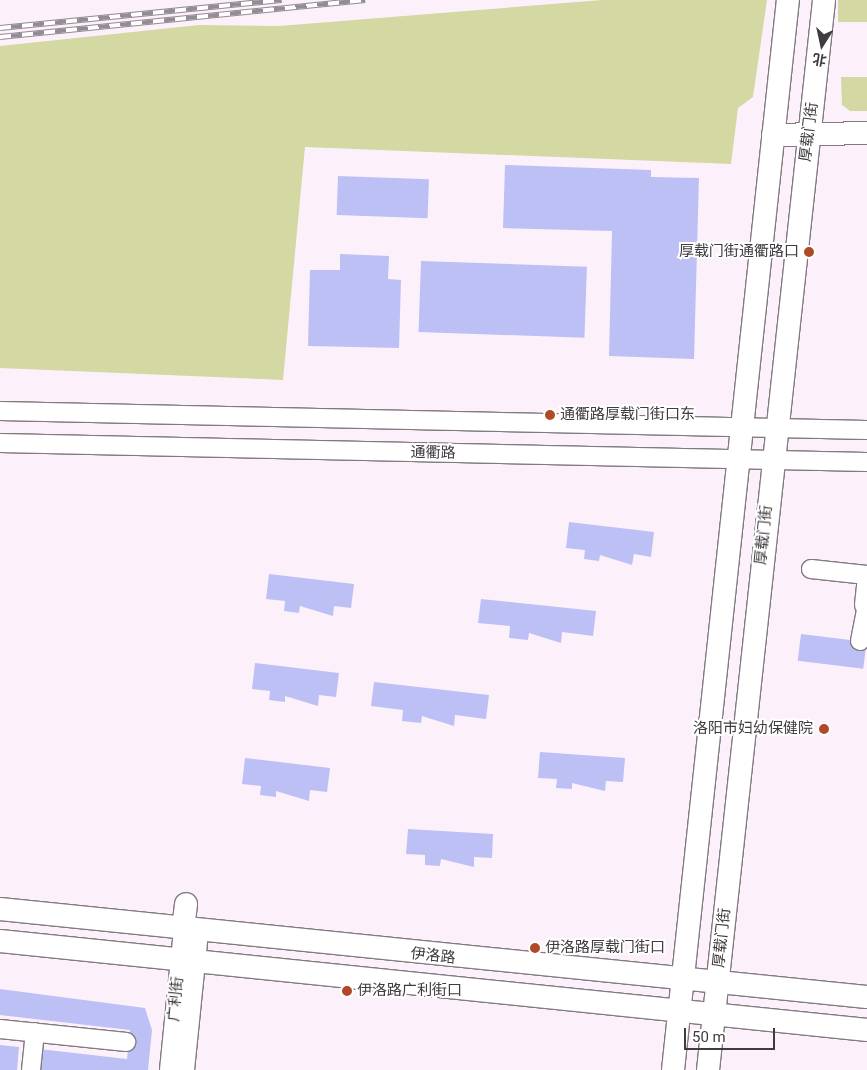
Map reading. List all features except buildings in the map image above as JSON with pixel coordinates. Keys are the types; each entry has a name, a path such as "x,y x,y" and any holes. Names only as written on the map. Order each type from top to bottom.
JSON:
{"main road":[{"path":"673,1070 788,0"},
{"name":"厚载门街","path":"708,1070 772,460 824,0"},
{"path":"773,135 867,133"},
{"path":"191,930 193,906"},
{"name":"伊洛路","path":"0,908 682,982 867,997"},
{"name":"伊洛路","path":"0,941 188,962 867,1030"}],"street":[{"path":"0,411 867,428"},
{"name":"通衢路","path":"0,443 867,462"},
{"path":"811,569 867,576 860,641"},
{"name":"广利街","path":"185,1070 188,962 191,930"},
{"name":"广利街","path":"169,1070 188,962"},
{"path":"0,1029 126,1042"},
{"path":"31,1070 35,1032"}],"green space":[{"path":"602,0 767,0 753,97 738,108 731,164 305,147 283,380 0,368 0,46 199,25 279,26"},
{"path":"838,0 867,0 867,22 838,22"},
{"path":"841,77 867,77 867,111 850,111 842,105"}],"railway":[{"path":"0,28 282,0"},
{"path":"0,37 365,0"}],"place":[{"name":"厚载门街通衢路口","path":"809,252"},
{"name":"通衢路厚载门街口东","path":"550,415"},
{"name":"洛阳市妇幼保健院","path":"824,729"},
{"name":"伊洛路厚载门街口","path":"535,948"},
{"name":"伊洛路广利街口","path":"347,991"}]}
